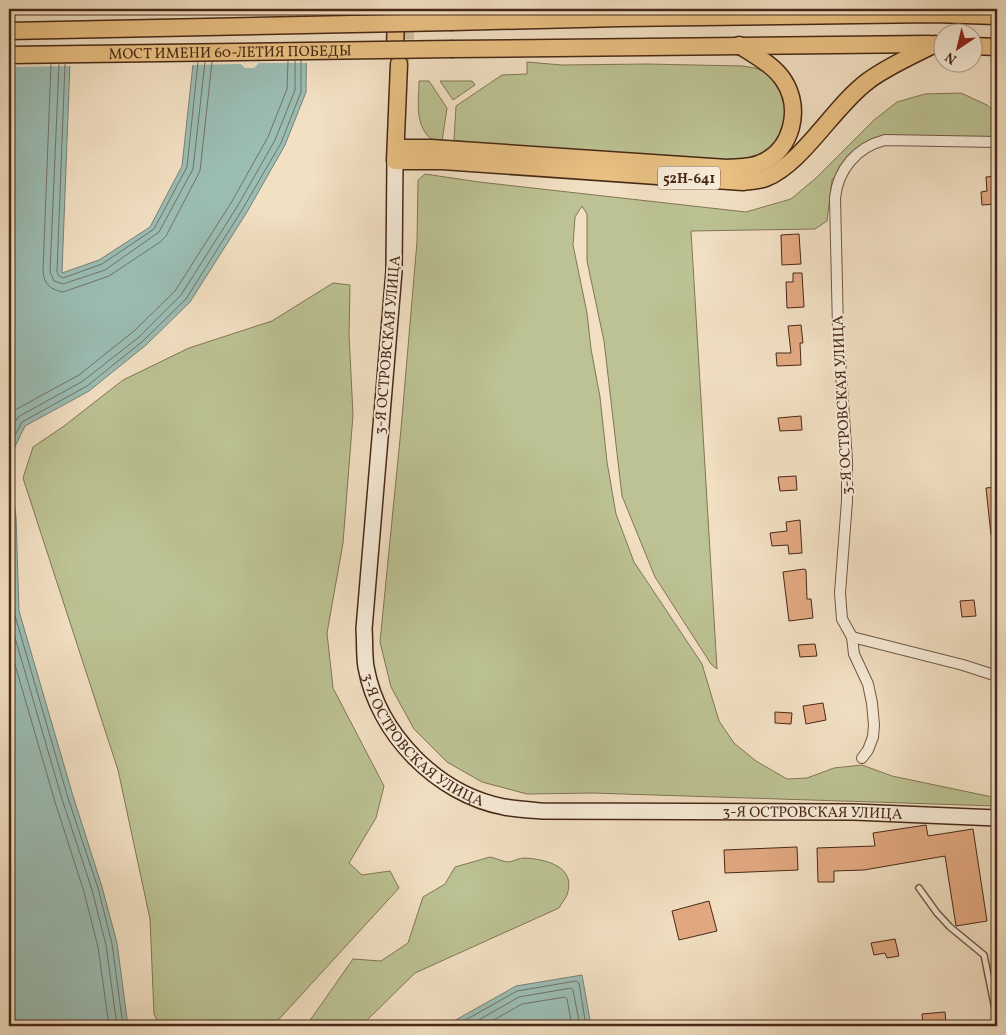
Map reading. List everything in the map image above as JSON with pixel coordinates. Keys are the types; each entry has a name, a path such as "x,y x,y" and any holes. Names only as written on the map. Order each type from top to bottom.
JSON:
{"main road":[{"path":"396,9 396,154"},
{"name":"МОСТ ИМЕНИ 60-ЛЕТИЯ ПОБЕДЫ","path":"9,31 620,18 744,13 928,12 997,16"},
{"name":"МОСТ ИМЕНИ 60-ЛЕТИЯ ПОБЕДЫ","path":"9,55 934,44"},
{"name":"52Н-641","path":"396,154 431,148 727,168 749,167 762,163 774,155 784,144 791,129 793,112 791,95 784,80 766,63 739,45"},
{"name":"52Н-641","path":"396,154 442,162 744,182 755,181 766,178 791,161 847,100 868,81 889,68 934,46"},
{"path":"984,46 997,46"},
{"name":"3-Я ОСТРОВСКАЯ УЛИЦА","path":"396,154 394,271 364,629 366,667 376,699 389,726 408,750 427,769 446,783 472,796 503,807 542,811 854,812 997,818"}],"street":[{"name":"3-Я ОСТРОВСКАЯ УЛИЦА","path":"862,758 868,750 873,737 872,703 868,684 854,654 852,637 842,619 840,593 847,501 847,462 838,329 836,184 846,165 858,153 885,140 997,142"},
{"path":"852,637 963,665 997,676"}],"lane":[{"path":"919,888 950,927 984,954 997,1020"}],"green space":[{"path":"527,62 562,65 647,64 742,66 754,68 769,75 778,84 783,94 785,118 777,141 769,151 744,162 487,145 454,140 456,106 502,75 527,74"},
{"path":"419,81 429,81 447,108 442,141 431,139 422,126 418,104"},
{"path":"440,81 472,81 475,85 453,100"},
{"path":"961,93 987,105 997,114 997,140 908,138 859,146 832,180 827,221 815,229 691,231 717,669 711,664 655,577 622,496 604,341 587,261 587,214 582,206 575,217 573,245 587,313 616,514 634,562 702,664 719,721 734,743 756,761 787,779 807,778 834,768 862,765 892,776 997,798 997,806 592,793 527,794 482,782 447,762 414,729 391,687 380,642 417,242 418,180 425,174 479,182 746,212 791,199 816,178 874,120 897,102 925,94"},
{"path":"333,283 350,285 349,334 353,415 343,543 327,633 333,688 384,786 376,818 349,863 362,875 390,871 399,888 281,1017 270,1026 160,1026 154,1014 150,919 118,770 23,478 33,447 64,426 123,380 189,348 272,321"},
{"path":"490,857 509,862 522,858 549,862 563,871 567,877 569,885 567,895 559,908 415,973 361,1026 306,1026 353,959 381,961 408,943 423,897 445,884 455,867"}],"water":[{"path":"9,9 72,9 62,273 99,260 150,227 182,166 199,9 307,9 306,92 285,145 247,212 190,302 146,345 89,391 25,426 9,459"},
{"path":"9,461 16,517 19,611 117,943 128,1026 9,1026"},
{"path":"582,975 591,1026 445,1026 516,986"}],"pier":[{"path":"9,9 75,9 72,66 14,67 9,71"},
{"path":"197,9 310,9 309,63 259,63 254,68 245,68 241,64 191,65"}],"building":[{"path":"997,176 997,204 982,205 981,192 987,191 986,177"},
{"path":"799,234 801,264 782,265 781,235"},
{"path":"793,273 802,273 804,307 787,308 786,282 793,282"},
{"path":"801,325 803,343 800,343 801,365 777,366 776,353 791,353 788,326"},
{"path":"801,416 802,430 780,431 778,418"},
{"path":"796,476 797,490 780,491 778,477"},
{"path":"997,487 997,535 991,535 986,488"},
{"path":"800,520 802,553 789,554 788,545 772,546 770,533 787,531 786,522"},
{"path":"806,570 807,599 811,599 813,618 789,621 783,572"},
{"path":"974,600 976,616 962,617 960,601"},
{"path":"815,644 817,656 800,657 798,645"},
{"path":"823,703 826,720 806,724 803,706"},
{"path":"775,712 792,713 791,724 775,723"},
{"path":"926,825 928,836 973,829 987,921 956,926 945,856 864,870 834,871 834,882 818,882 817,848 875,846 873,833"},
{"path":"797,847 798,870 725,873 724,850"},
{"path":"709,901 717,931 679,940 672,911"},
{"path":"895,939 899,956 887,958 885,953 874,955 871,943"},
{"path":"945,1012 946,1024 923,1026 922,1014"}],"tunnel":[{"path":"400,62 406,50 406,9"}]}
